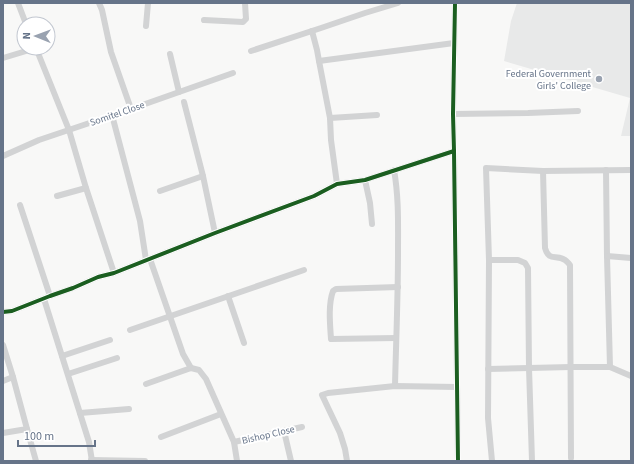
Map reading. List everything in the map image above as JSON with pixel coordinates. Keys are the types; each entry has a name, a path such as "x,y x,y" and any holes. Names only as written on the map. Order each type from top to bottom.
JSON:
{"street":[{"path":"18,3 23,16"},
{"path":"99,3 102,10 111,52 131,109"},
{"path":"146,26 148,3"},
{"path":"204,20 243,22 246,19 245,3"},
{"path":"251,51 365,12 398,3"},
{"path":"455,3 453,114 458,461"},
{"path":"312,31 330,118 331,140 337,184"},
{"path":"319,61 454,43"},
{"path":"3,58 16,54"},
{"path":"170,54 179,92"},
{"path":"39,56 68,130 114,273"},
{"name":"Somitel Close","path":"3,156 30,143 112,116 232,73"},
{"path":"184,102 203,176 215,233"},
{"path":"453,114 578,111"},
{"path":"330,118 377,115"},
{"path":"112,116 140,221 148,260 183,354 191,368"},
{"path":"3,312 12,311 98,277 114,273 148,260 314,196 337,184 365,180 454,151"},
{"path":"492,461 488,418 489,260 486,168 543,171 631,170"},
{"path":"394,170 398,208 398,286 395,386"},
{"path":"606,170 610,367"},
{"path":"543,171 545,248 547,254 551,257 558,257 570,265 571,458"},
{"path":"160,191 203,176"},
{"path":"365,180 370,203 372,224"},
{"path":"57,196 86,188"},
{"path":"20,205 47,297 62,356 80,413 92,461 145,461"},
{"path":"607,256 631,258"},
{"path":"489,260 518,260 525,263 528,268 532,461"},
{"path":"130,330 304,270"},
{"path":"396,338 331,339 330,319 332,294 336,289 398,286"},
{"path":"228,296 244,342"},
{"path":"62,356 110,340"},
{"path":"3,345 14,377 36,461"},
{"path":"68,374 118,358"},
{"path":"488,368 610,367 631,376"},
{"path":"146,384 191,368 199,370 206,379 234,442 237,461"},
{"path":"3,381 14,377"},
{"path":"347,461 340,433 322,395 328,393 395,386 458,387"},
{"path":"80,413 129,409"},
{"path":"161,437 221,414"},
{"name":"Bishop Close","path":"234,442 302,427"},
{"path":"3,433 27,429"},
{"path":"284,431 291,461"}],"shaded area":[{"name":"Federal Government Girls' College","path":"517,3 631,3 631,136 621,136 630,98 504,61 511,21"}],"cycle path":[{"path":"455,3 453,114 458,461"},
{"path":"3,312 12,311 98,277 114,273 314,196 337,184 365,180 454,151"}],"place":[{"name":"Federal Government Girls' College","path":"599,79"}]}
